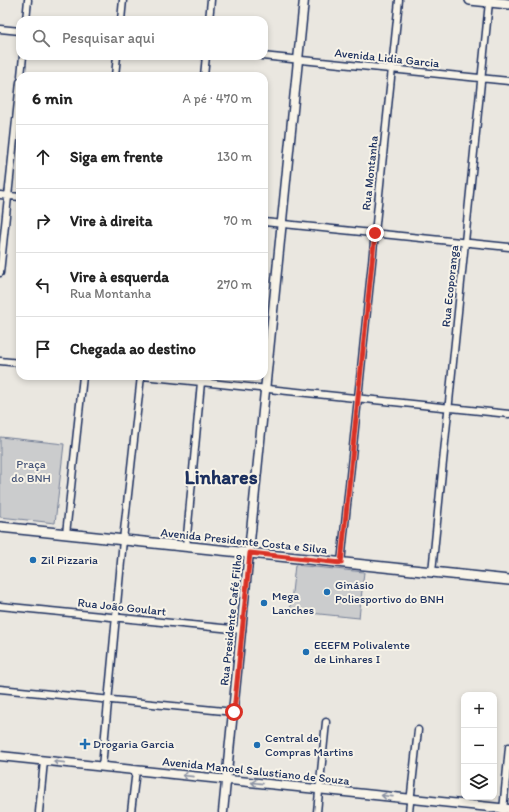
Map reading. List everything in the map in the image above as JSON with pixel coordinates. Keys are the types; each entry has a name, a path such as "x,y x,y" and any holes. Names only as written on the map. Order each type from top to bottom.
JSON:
{"main road":[{"path":"470,0 508,2"},
{"name":"Avenida Presidente Costa e Silva","path":"0,527 509,580"}],"street":[{"path":"26,16 28,0"},
{"path":"121,16 123,0"},
{"path":"209,16 211,0"},
{"name":"Rua Presidente Café Filho","path":"268,368 304,0"},
{"name":"Rua Montanha","path":"341,563 399,0"},
{"name":"Rua Ecoporanga","path":"432,572 489,2"},
{"path":"0,29 16,31"},
{"name":"Avenida Lidia Garcia","path":"268,57 509,81"},
{"path":"21,72 23,60"},
{"path":"115,72 117,60"},
{"path":"204,72 206,60"},
{"path":"0,273 16,120"},
{"path":"0,195 16,197"},
{"path":"268,222 509,247"},
{"path":"0,361 16,363"},
{"path":"66,534 83,380"},
{"path":"102,767 123,540 142,380"},
{"path":"188,380 509,414"},
{"name":"Rua Presidente Café Filho","path":"224,812 267,380"},
{"path":"186,547 201,382"},
{"name":"Rua João Goulart","path":"0,606 242,630"},
{"path":"0,689 234,712"},
{"path":"317,812 326,722"},
{"path":"409,812 418,730"},
{"path":"505,810 509,747"},
{"name":"Avenida Manoel Salustiano de Souza","path":"0,756 505,810"},
{"path":"39,812 44,761"},
{"path":"131,812 136,770"}],"green space":[{"name":"Praça do BNH","path":"0,437 64,444 55,523 0,517"},
{"name":"Ginásio Poliesportivo do BNH","path":"295,565 364,572 359,618 290,611"}],"place":[{"name":"Zil Pizzaria","path":"33,560"},
{"name":"Ginásio Poliesportivo do BNH","path":"327,592"},
{"name":"Mega Lanches","path":"264,603"},
{"name":"EEEFM Polivalente de Linhares I","path":"306,652"},
{"name":"Drogaria Garcia","path":"85,744"},
{"name":"Central de Compras Martins","path":"257,745"}],"district":[{"name":"Linhares","path":"221,477"}],"route":[{"path":"234,712 250,553 341,563 375,233"}]}
